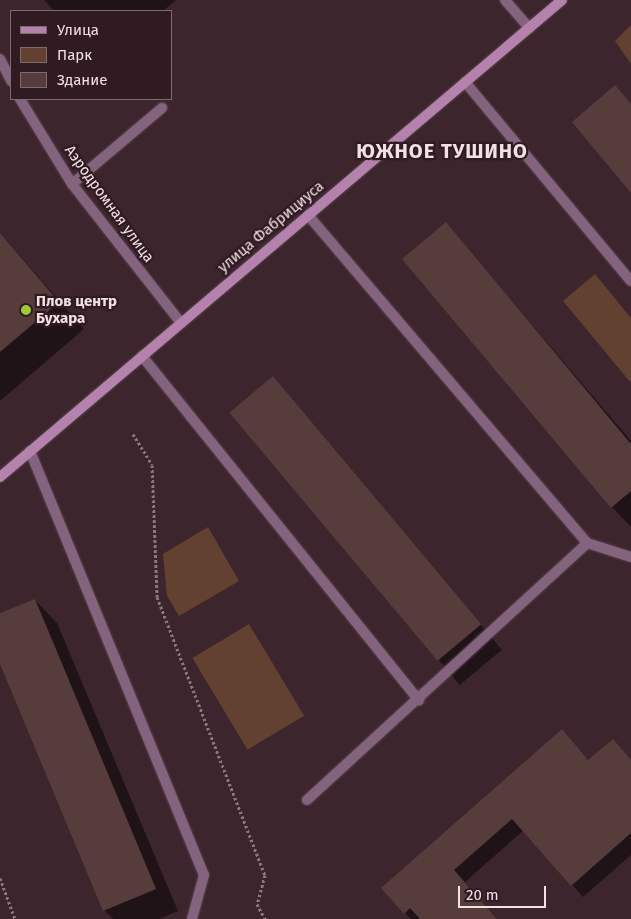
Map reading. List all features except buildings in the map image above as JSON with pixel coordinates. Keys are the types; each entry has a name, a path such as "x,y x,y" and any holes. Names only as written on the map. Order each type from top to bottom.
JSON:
{"main road":[{"name":"улица Фабрициуса","path":"0,477 562,0"}],"street":[{"path":"505,0 529,28"},
{"path":"0,59 10,79"},
{"path":"464,82 631,281"},
{"name":"Аэродромная улица","path":"21,100 72,184 181,323"},
{"path":"72,184 162,108"},
{"path":"308,215 587,543 631,557"},
{"path":"142,356 419,700"},
{"path":"30,452 204,874 192,919"},
{"path":"307,800 419,700 587,543"}],"path":[{"path":"133,434 152,465 157,597 265,875 257,904 265,919"},
{"path":"0,878 15,919"}],"green space":[{"path":"631,25 631,64 615,41"},
{"path":"595,274 631,318 631,383 563,301"},
{"path":"208,527 239,581 179,616 167,596 163,554"},
{"path":"249,624 304,716 248,750 192,658"}],"place":[{"name":"Плов центр Бухара","path":"26,310"}],"district":[{"name":"ЮЖНОЕ ТУШИНО","path":"442,151"}]}
